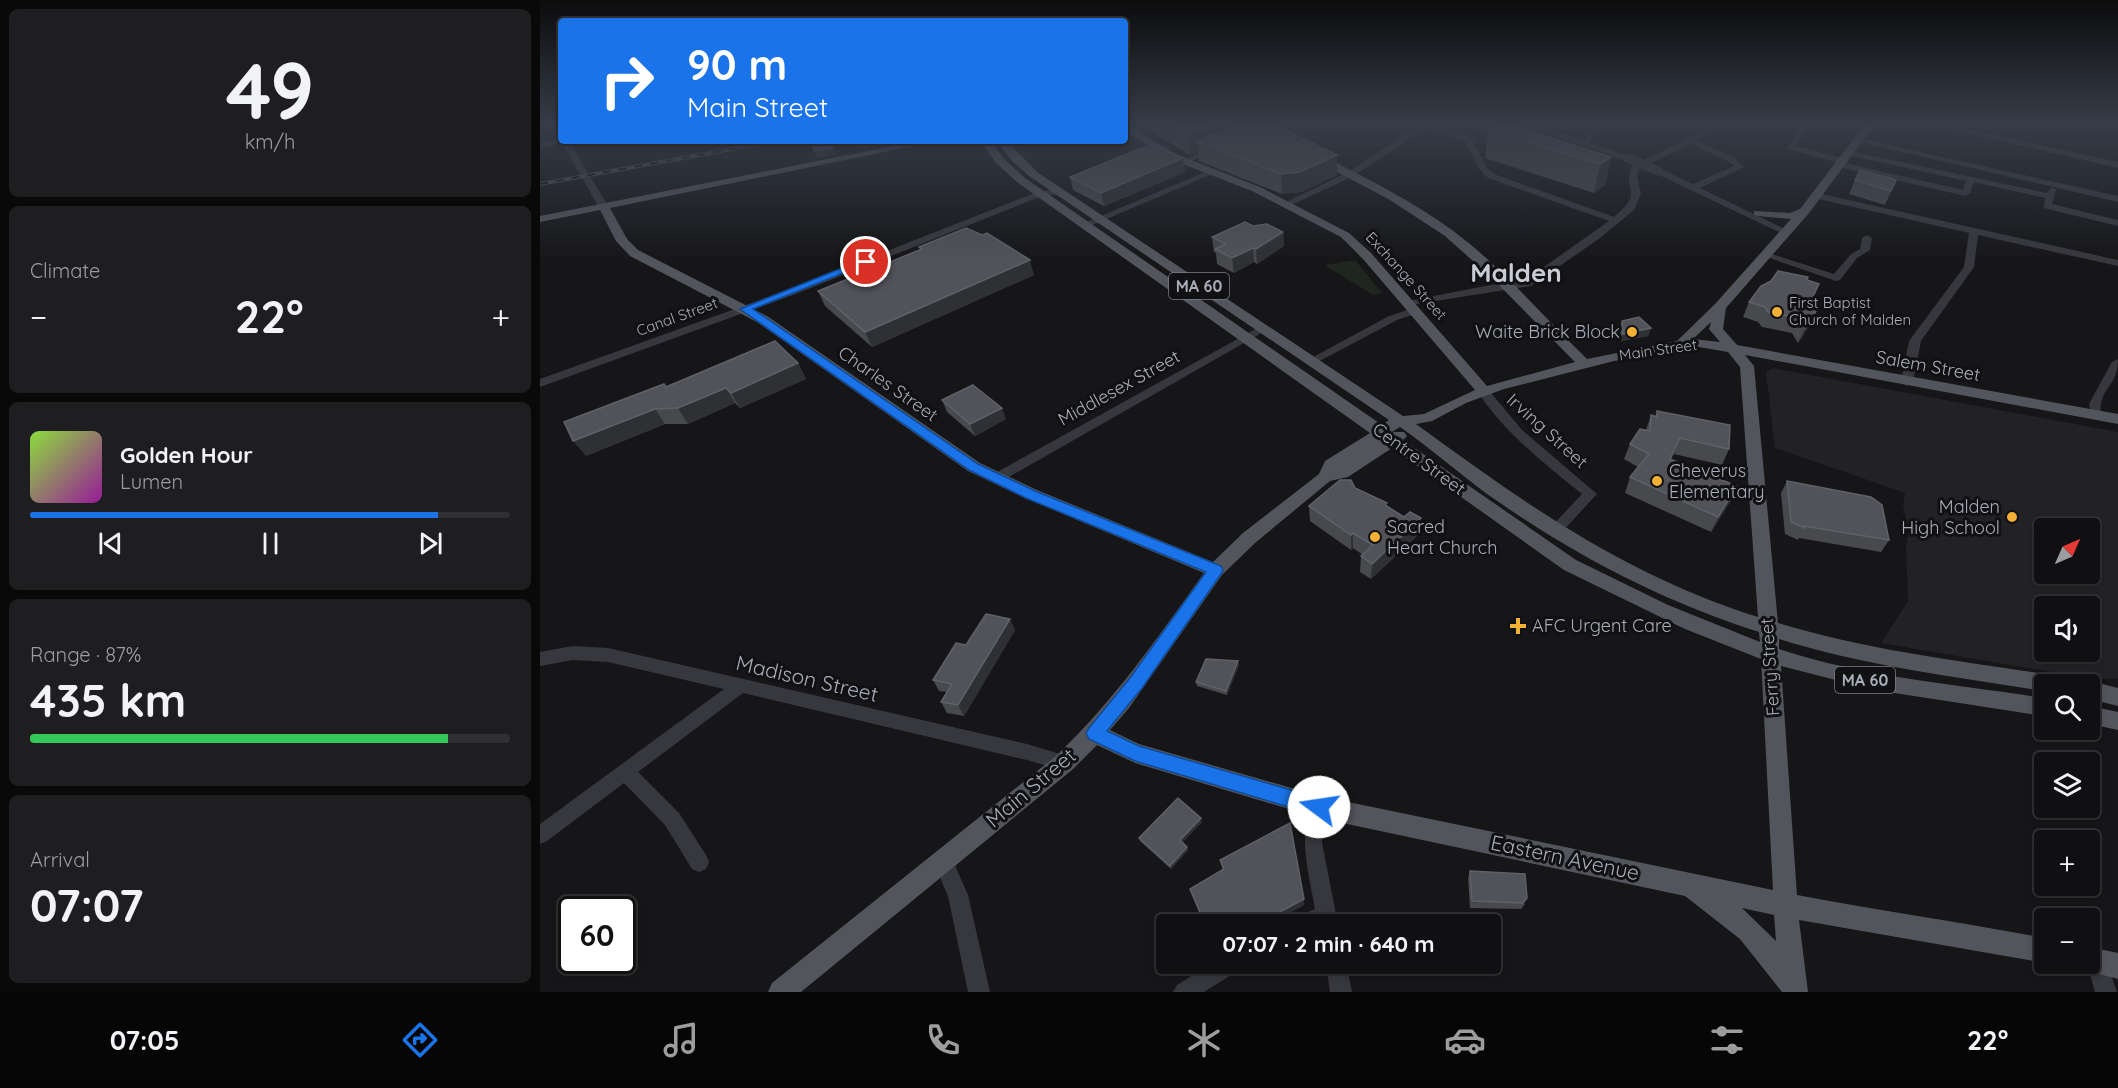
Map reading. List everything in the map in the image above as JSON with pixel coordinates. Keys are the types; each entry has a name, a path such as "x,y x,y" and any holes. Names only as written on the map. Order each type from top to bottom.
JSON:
{"main road":[{"path":"540,219 784,170"},
{"name":"Centre Street","path":"1009,170 1570,565 1665,612 1816,669 1866,680 2034,705"},
{"name":"Centre Street","path":"1029,170 1310,362 1410,423 1449,459 1555,530 1610,563 1662,589 1767,628 1853,651 2034,681"},
{"name":"Exchange Street","path":"1209,170 1329,225 1352,241 1473,376 1483,391"},
{"path":"1344,170 1435,224 1465,247 1508,286 1584,364"},
{"path":"1682,344 1691,332 1720,307 1837,170"},
{"name":"Charles Street","path":"603,206 622,241 634,253 745,309 953,454 995,479 1216,570"},
{"path":"1758,213 1791,216 1805,210"},
{"name":"Main Street","path":"1720,307 1716,329 1731,348"},
{"name":"Main Street","path":"781,992 1064,763 1095,733 1136,683 1216,570 1324,477 1331,465 1410,423 1483,391 1584,364 1682,344 1731,348"},
{"name":"Salem Street","path":"1731,348 2118,419"},
{"name":"Ferry Street","path":"1731,348 1747,366 1763,542 1786,905 1795,988"},
{"path":"2100,692 2118,697"},
{"path":"2100,717 2118,721"},
{"name":"Eastern Avenue","path":"1095,733 1135,753 1319,807 1786,905 1896,926 1949,931 2034,949"},
{"path":"1684,883 1728,910 1762,940 1795,988"}],"street":[{"name":"Charles Street","path":"584,170 603,206"},
{"path":"1286,204 1357,170"},
{"path":"1485,170 1491,176 1617,221"},
{"path":"1310,362 1411,307 1527,284 1617,221 1636,199 1634,170"},
{"path":"1662,170 1758,213 1780,225 1786,232"},
{"path":"1697,186 1733,170"},
{"path":"1883,170 1966,193 1971,180"},
{"path":"1910,170 2050,196"},
{"path":"1991,170 2118,200"},
{"path":"1087,224 1213,172"},
{"path":"2054,185 2047,206 2118,224"},
{"path":"1697,186 1786,232"},
{"name":"Canal Street","path":"540,383 745,309 1040,194 1059,192"},
{"path":"1817,196 2118,263"},
{"path":"1907,382 1917,337 1967,271 1974,231"},
{"path":"1766,255 1836,278 1854,256 1865,250 1867,238"},
{"name":"Middlesex Street","path":"995,479 1261,329"},
{"path":"2096,416 2095,404 2118,362"},
{"name":"Irving Street","path":"1483,391 1494,408 1514,428 1590,494 1555,530"},
{"name":"Madison Street","path":"540,659 573,653 598,653 1027,752 1064,763"},
{"path":"540,835 739,687"},
{"path":"2100,689 2118,687"},
{"path":"626,772 672,819 699,862"},
{"path":"1319,807 1313,843 1326,914"},
{"path":"943,861 958,895 979,992"},
{"path":"2101,963 2106,992"},
{"path":"1184,992 1214,974"},
{"path":"1337,974 1341,992"}],"shaded area":[{"path":"1355,260 1382,293 1373,295 1324,265"},
{"name":"Malden High School","path":"1773,368 2118,432 2118,679 2100,678 2100,674 2063,674 1881,643 1908,601 1906,547 1909,530 1903,506 1905,493 1775,448 1766,372"}],"building":[{"path":"1086,170 1154,170 1101,193 1070,177"},
{"path":"1272,170 1304,170 1300,172 1281,174"},
{"path":"1861,170 1896,180 1891,191 1855,180"},
{"path":"1245,222 1253,226 1267,224 1283,232 1256,249 1253,248 1232,258 1215,249 1226,244 1212,237"},
{"path":"966,228 982,235 987,233 1030,260 865,332 818,291 922,249 919,247"},
{"path":"1778,271 1808,277 1807,280 1819,284 1809,305 1818,308 1805,328 1799,318 1768,312 1765,307 1749,302 1761,286 1771,281"},
{"path":"1639,317 1651,328 1623,334 1622,321"},
{"path":"775,341 798,363 731,393 726,388 678,408 655,409 573,441 564,422 664,384 666,387"},
{"path":"973,385 1002,408 970,424 942,400"},
{"path":"1657,411 1730,425 1729,449 1680,438 1670,459 1737,486 1718,517 1630,477 1649,454 1630,444 1640,429 1650,431 1651,415 1657,417"},
{"path":"1340,480 1351,480 1355,488 1387,503 1385,505 1404,517 1410,512 1421,518 1372,564 1361,556 1373,545 1353,533 1351,535 1309,506"},
{"path":"1787,481 1871,497 1882,505 1889,540 1804,526 1805,528 1791,522"},
{"path":"986,614 1010,619 958,705 941,702 952,684 933,680 956,643 966,645"},
{"path":"1206,659 1238,661 1226,691 1196,682"},
{"path":"1178,798 1201,818 1180,840 1187,847 1170,866 1139,838"},
{"path":"1290,823 1304,899 1276,914 1201,914 1190,889 1224,869 1220,860"},
{"path":"1470,871 1525,874 1527,898 1523,903 1472,901"}],"railway":[{"path":"540,184 615,170"}],"place":[{"name":"First Baptist Church of Malden","path":"1777,312"},
{"name":"Waite Brick Block","path":"1632,332"},
{"name":"Cheverus Elementary","path":"1657,481"},
{"name":"Malden High School","path":"2012,517"},
{"name":"Sacred Heart Church","path":"1375,537"},
{"name":"AFC Urgent Care","path":"1518,626"}],"district":[{"name":"Malden","path":"1516,273"}],"route":[{"path":"866,262 745,309 953,454 995,479 1075,513 1188,556 1216,570 1122,702 1095,733 1121,748 1188,771 1319,807"}]}
